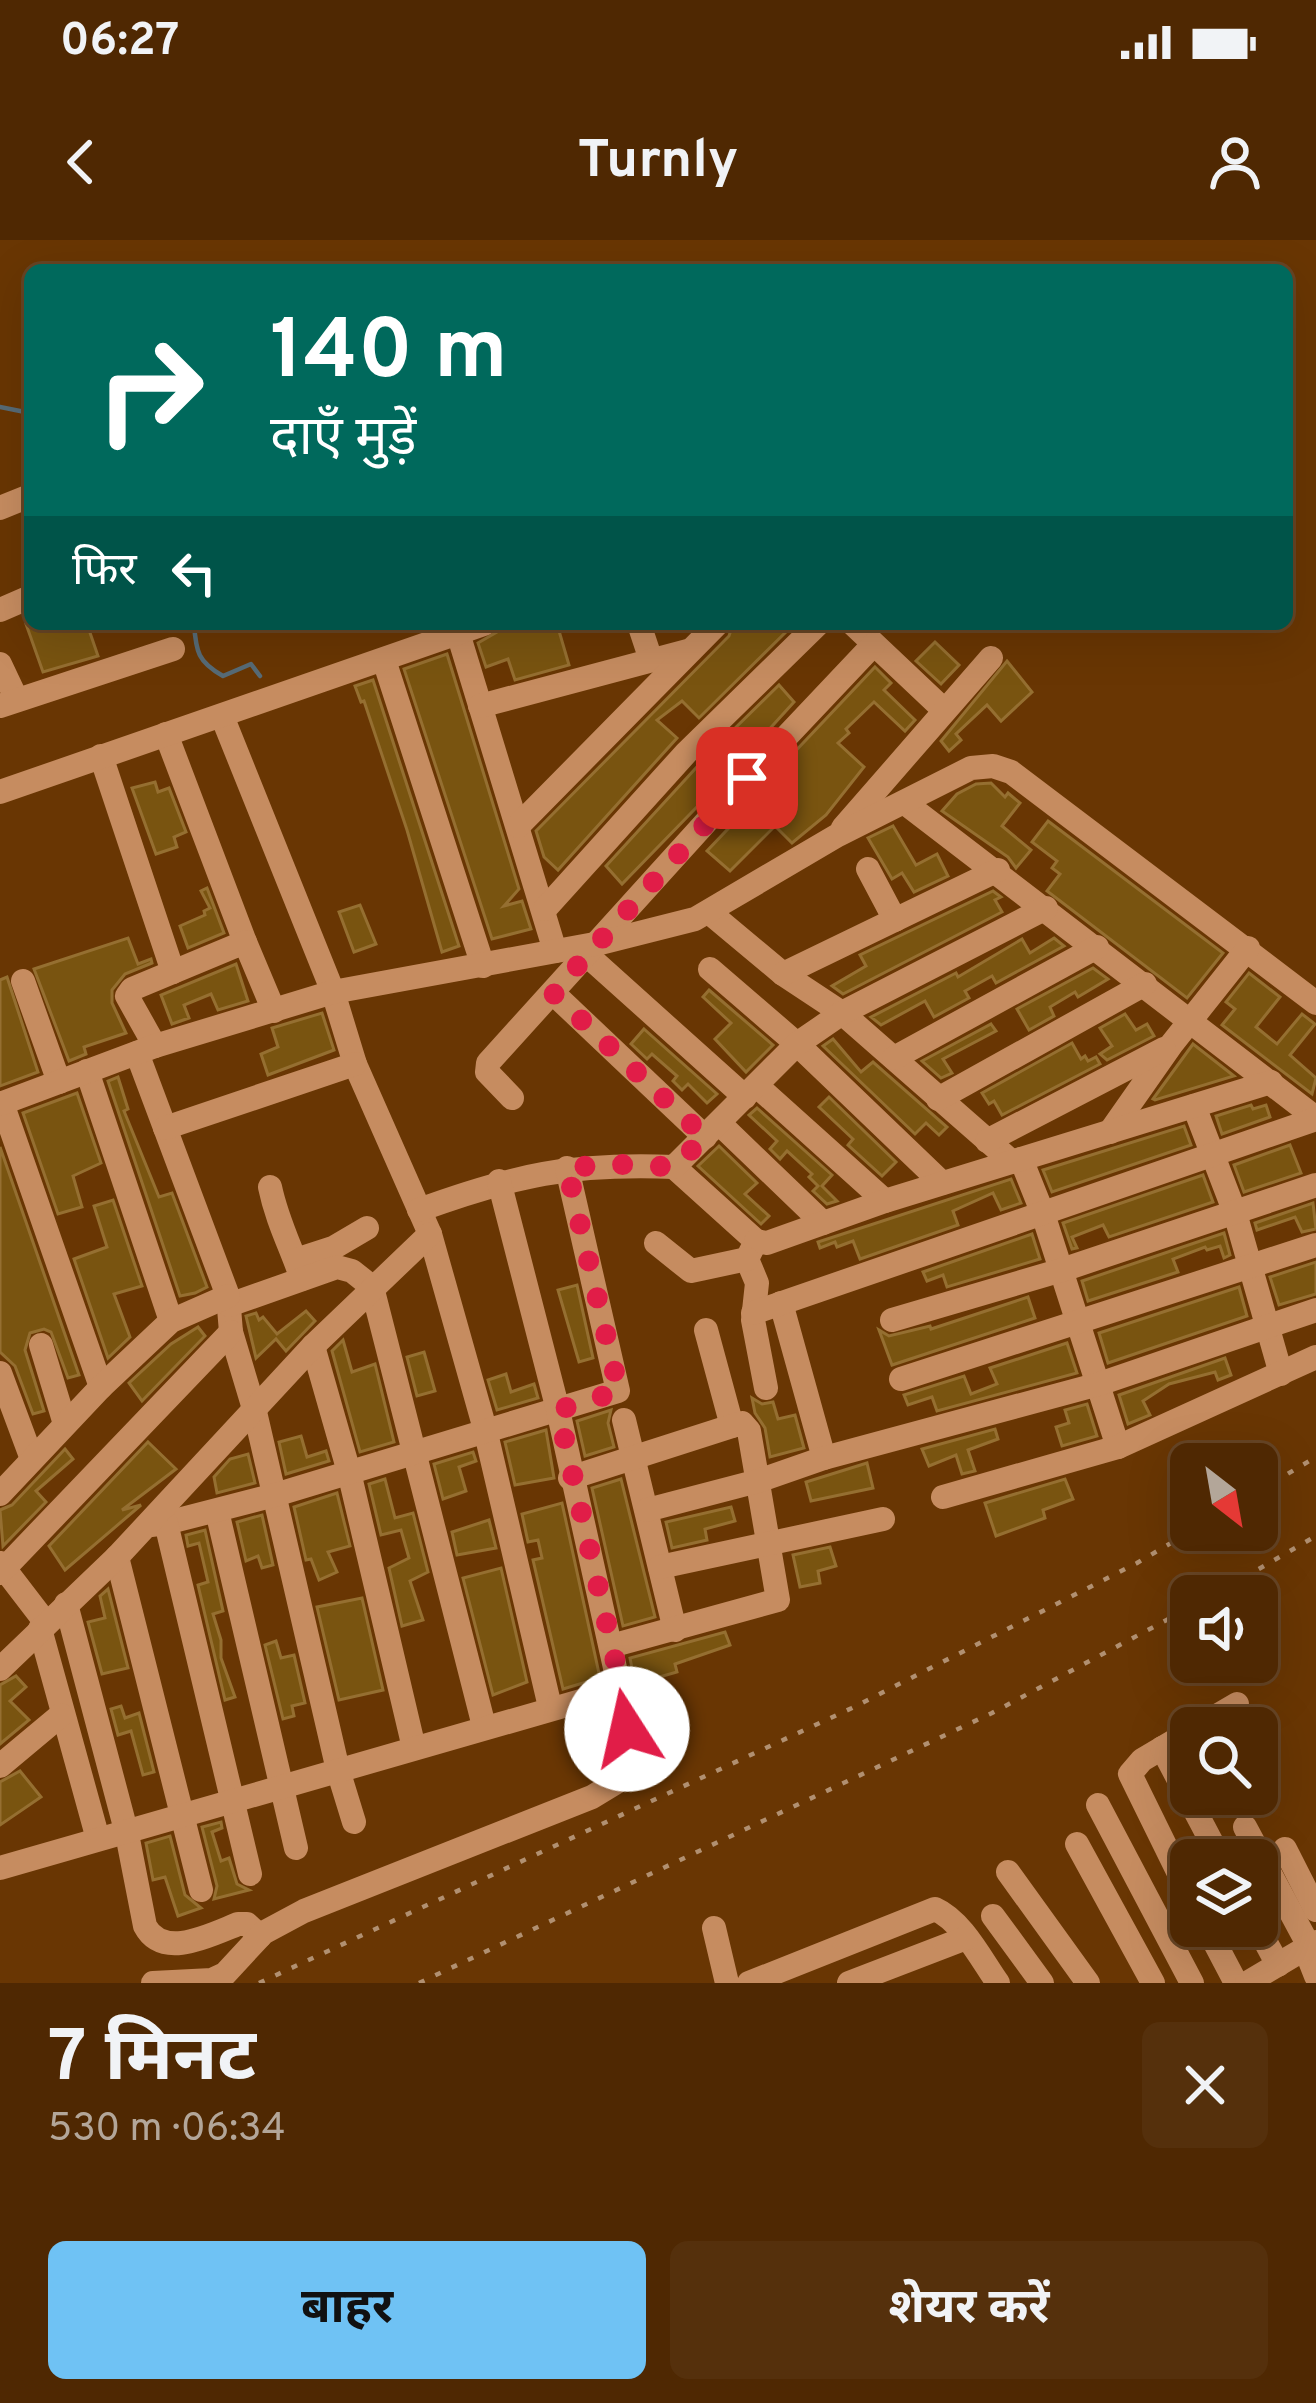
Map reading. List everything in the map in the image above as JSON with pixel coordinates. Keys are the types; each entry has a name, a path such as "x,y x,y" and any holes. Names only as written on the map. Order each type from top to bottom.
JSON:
{"street":[{"path":"0,792 467,630"},
{"path":"641,630 651,660"},
{"path":"545,909 686,753 812,630"},
{"path":"859,630 944,710"},
{"path":"458,633 556,951"},
{"path":"480,706 651,660 703,633"},
{"path":"518,826 703,633"},
{"path":"512,1099 486,1067 873,645"},
{"path":"0,664 8,703 173,649"},
{"path":"838,835 991,658"},
{"path":"384,661 483,966"},
{"path":"222,716 333,992 355,1064 430,1234 485,1429 550,1707"},
{"path":"166,734 274,1011"},
{"path":"101,756 173,972"},
{"path":"100,1387 1,1104 146,1050 333,992 556,951 594,949 710,914 838,835 971,768 993,766 1011,772 1316,1003"},
{"path":"905,803 1316,1118"},
{"path":"868,869 895,920"},
{"path":"783,974 998,870"},
{"path":"674,1167 797,1044 842,1013 1046,908"},
{"path":"710,914 783,974 842,1013 1016,1161 1043,1214 1118,1447"},
{"path":"245,943 132,989 128,996 165,1128 228,1301 231,1332 255,1412 354,1822"},
{"path":"894,1058 1096,947"},
{"path":"1110,1132 1248,948"},
{"path":"594,949 751,1092 884,1202"},
{"path":"710,969 797,1044 942,1183"},
{"path":"22,981 58,1082"},
{"path":"938,1099 1145,984"},
{"path":"553,993 823,1223"},
{"path":"987,1141 1171,1045"},
{"path":"165,1128 355,1064"},
{"path":"87,1071 171,1321"},
{"path":"656,1243 691,1271 942,1183 1271,1082"},
{"path":"1194,1106 1235,1214 1281,1374"},
{"path":"753,1313 1316,1118"},
{"path":"419,1210 499,1181 567,1168 674,1167 752,1250 758,1283 753,1313 766,1388"},
{"path":"156,1524 275,1495 619,1391 567,1168"},
{"path":"0,1868 612,1692 620,1682 499,1181"},
{"path":"892,1320 1062,1270 1316,1185"},
{"path":"270,1187 277,1221 289,1239 298,1270"},
{"path":"1,1487 171,1321 298,1270 368,1228"},
{"path":"0,1669 156,1524 313,1346 430,1234"},
{"path":"901,1379 1316,1245"},
{"path":"298,1270 345,1267 372,1287 484,1726"},
{"path":"782,1304 824,1458"},
{"path":"647,1510 1099,1384 1316,1310"},
{"path":"706,1330 731,1426"},
{"path":"98,1839 61,1715 43,1626 1,1568 231,1332"},
{"path":"41,1345 65,1424"},
{"path":"313,1346 349,1472 414,1748"},
{"path":"943,1497 1118,1447 1316,1358"},
{"path":"0,1373 32,1459"},
{"path":"624,1420 675,1630"},
{"path":"570,1478 731,1426 747,1426 779,1595 774,1604 611,1646"},
{"path":"217,1511 296,1847"},
{"path":"660,1567 883,1519"},
{"path":"156,1524 250,1874"},
{"path":"117,1558 200,1890"},
{"path":"66,1604 128,1834 145,1926 152,1938 178,1943 238,1924 247,1924 260,1936"},
{"path":"154,1983 212,1980 236,1964 260,1936 304,1911 592,1797 643,1766 612,1692"},
{"path":"1232,1707 1237,1704"},
{"path":"0,1766 61,1715"},
{"path":"1170,1744 1133,1766 1131,1782 1170,1857"},
{"path":"1162,1748 1211,1839"},
{"path":"1098,1805 1192,1983"},
{"path":"1246,1827 1310,1945 1316,1976"},
{"path":"1077,1844 1153,1983"},
{"path":"1285,1849 1316,1910"},
{"path":"1009,1872 1088,1983"},
{"path":"748,1983 926,1910 943,1911 998,1983"},
{"path":"993,1916 1042,1983"},
{"path":"714,1928 727,1983"},
{"path":"849,1983 966,1938"},
{"path":"1247,1983 1276,1972 1310,1945"},
{"path":"1217,1947 1235,1983"}],"building":[{"path":"28,630 89,630 98,656 43,672"},
{"path":"501,630 559,630 569,665 515,680 508,659 486,667 478,643"},
{"path":"731,630 788,630 699,718 682,701 657,720 677,738 558,870 544,857 536,831"},
{"path":"935,642 959,665 941,684 916,661"},
{"path":"447,654 519,889 504,906 522,901 531,929 492,939 404,669"},
{"path":"1007,661 1032,692 1001,721 987,705 956,734 961,740 949,751 941,741"},
{"path":"875,667 891,683 884,690 915,720 905,731 874,702 838,743 864,767 826,815 792,843 775,826 730,871 707,851"},
{"path":"373,680 459,946 442,952 407,830 355,686"},
{"path":"779,685 794,702 746,755 728,735"},
{"path":"706,757 725,778 622,884 606,866"},
{"path":"155,782 158,792 169,788 186,832 174,837 177,847 156,854 132,788"},
{"path":"991,783 1020,803 1002,826 1031,850 1016,868 1008,857 942,811 957,794 976,784"},
{"path":"1048,821 1223,953 1187,998 1047,891 1060,874 1052,868 1057,861 1032,842"},
{"path":"893,826 916,865 937,854 948,876 914,892 902,873 892,879 868,838"},
{"path":"207,888 224,933 188,948 180,926 210,908 201,891"},
{"path":"993,891 1001,897 995,900 1002,912 843,994 832,986 866,966 860,955"},
{"path":"360,905 376,944 354,952 339,912"},
{"path":"128,938 138,964 151,959 152,963 125,974 112,990 112,1003 126,1033 84,1047 86,1054 69,1061 34,969"},
{"path":"1054,938 1064,946 996,983 992,976 965,991 969,998 934,1017 925,1001 881,1025 871,1017 956,973 958,977 1022,939 1030,953"},
{"path":"236,964 248,1001 218,1010 211,994 184,1005 189,1018 172,1024 161,995"},
{"path":"1093,968 1108,979 1050,1007 1054,1016 1029,1030 1017,1009"},
{"path":"1249,973 1280,997 1256,1027 1277,1044 1302,1014 1315,1024 1290,1055 1316,1078 1312,1094 1222,1025 1235,1009 1226,1002"},
{"path":"7,977 38,1072 0,1086 0,980"},
{"path":"709,990 773,1045 746,1072 715,1039 731,1023 703,997"},
{"path":"322,1013 334,1050 268,1075 261,1054 278,1047 272,1028"},
{"path":"1125,1014 1136,1030 1147,1024 1154,1036 1107,1060 1100,1054 1112,1046 1100,1028"},
{"path":"991,1024 996,1031 943,1059 952,1073 941,1078 922,1061"},
{"path":"644,1029 717,1094 707,1103 688,1084 682,1090 673,1081 677,1076 652,1054 647,1059 631,1044"},
{"path":"833,1039 861,1072 873,1062 947,1127 939,1135 926,1123 915,1134 823,1046"},
{"path":"1072,1043 1081,1059 1096,1057 1100,1064 1002,1115 994,1101 989,1104 982,1093"},
{"path":"1193,1044 1234,1076 1153,1099"},
{"path":"118,1077 128,1109 124,1111 159,1197 172,1193 207,1287 195,1293 180,1296 108,1081"},
{"path":"77,1093 101,1163 73,1176 82,1207 58,1214 23,1113"},
{"path":"829,1097 896,1162 882,1176 848,1145 853,1139 819,1107"},
{"path":"1251,1105 1253,1109 1266,1105 1270,1117 1222,1134 1216,1116"},
{"path":"757,1108 832,1175 822,1186 837,1201 827,1204 813,1191 818,1186 809,1177 812,1174 787,1151 780,1159 770,1149 777,1141 749,1115"},
{"path":"1184,1126 1191,1145 1052,1192 1043,1170"},
{"path":"1290,1145 1301,1173 1244,1192 1234,1165"},
{"path":"719,1146 757,1183 745,1194 769,1216 761,1224 698,1166"},
{"path":"0,1147 79,1375 68,1378 51,1332 30,1333 25,1350 44,1411 33,1414 15,1366 0,1352"},
{"path":"1203,1175 1213,1202 1109,1237 1103,1225 1072,1237 1077,1248 1072,1249 1063,1223"},
{"path":"1011,1179 1021,1203 1001,1210 993,1193 953,1211 958,1225 860,1259 853,1241 820,1248 818,1242"},
{"path":"113,1200 142,1286 114,1294 130,1337 108,1358 74,1259 107,1247 94,1206"},
{"path":"1313,1203 1316,1229 1302,1232 1295,1217 1257,1230 1255,1223"},
{"path":"1224,1233 1230,1255 1224,1258 1220,1246 1205,1247 1173,1259 1178,1272 1088,1301 1082,1281"},
{"path":"1032,1234 1040,1259 947,1287 943,1275 927,1281 923,1272"},
{"path":"1316,1262 1316,1294 1279,1305 1270,1277"},
{"path":"577,1285 593,1358 579,1362 558,1290"},
{"path":"1239,1287 1247,1316 1108,1363 1099,1333"},
{"path":"1028,1297 1035,1318 892,1365 879,1330 889,1336 931,1329"},
{"path":"306,1311 315,1321 286,1351 276,1339 256,1358 246,1316 263,1317 277,1334"},
{"path":"198,1327 205,1336 142,1401 129,1383 171,1344"},
{"path":"343,1340 352,1372 375,1364 394,1442 360,1452 332,1351"},
{"path":"1067,1343 1077,1373 937,1411 932,1397 908,1405 904,1395 964,1376 971,1394 997,1384 990,1368"},
{"path":"424,1352 435,1391 417,1396 407,1357"},
{"path":"1225,1358 1231,1375 1218,1380 1215,1372 1169,1384 1143,1401 1150,1415 1128,1424 1119,1395"},
{"path":"506,1374 511,1392 534,1384 538,1398 497,1410 488,1380"},
{"path":"752,1398 762,1404 773,1402 778,1419 795,1415 804,1448 770,1457 765,1428"},
{"path":"1087,1404 1097,1436 1062,1446 1056,1427 1069,1423 1065,1410"},
{"path":"611,1410 608,1423 614,1447 585,1456 577,1421"},
{"path":"995,1429 998,1439 968,1450 975,1471 962,1474 956,1455 929,1466 922,1449"},
{"path":"546,1430 554,1478 515,1485 505,1442"},
{"path":"301,1436 307,1457 326,1451 329,1461 286,1474 279,1442"},
{"path":"148,1442 176,1469 122,1510 141,1505 65,1570 49,1546"},
{"path":"65,1449 73,1459 36,1491 46,1502 3,1546 0,1510 12,1505"},
{"path":"473,1452 476,1461 459,1467 466,1491 443,1499 434,1464"},
{"path":"248,1454 255,1483 217,1493 214,1477 230,1459"},
{"path":"867,1463 873,1488 811,1501 806,1482"},
{"path":"385,1479 395,1518 413,1513 428,1572 410,1581 423,1620 402,1626 389,1568 409,1558 401,1530 381,1535 369,1484"},
{"path":"621,1479 655,1617 623,1626 592,1488"},
{"path":"1065,1479 1073,1499 1043,1510 1045,1518 996,1536 985,1503"},
{"path":"337,1493 350,1546 328,1552 337,1572 319,1580 311,1559 306,1560 294,1507"},
{"path":"562,1503 600,1678 563,1689 533,1560 542,1558 538,1540 528,1542 522,1514"},
{"path":"731,1507 735,1521 705,1529 707,1540 672,1548 666,1522"},
{"path":"262,1515 273,1565 262,1568 258,1556 246,1561 237,1522"},
{"path":"489,1520 496,1548 457,1555 452,1532"},
{"path":"205,1530 223,1611 213,1614 235,1697 225,1700 198,1585 208,1582 199,1543 188,1546 186,1535"},
{"path":"830,1547 836,1566 818,1571 820,1583 800,1587 793,1555"},
{"path":"501,1568 527,1682 493,1695 463,1578"},
{"path":"108,1589 128,1668 102,1674 88,1622 105,1618 100,1596"},
{"path":"362,1598 383,1690 339,1700 317,1607"},
{"path":"725,1632 730,1645 675,1664 677,1672 635,1684 630,1658"},
{"path":"276,1641 281,1658 294,1655 305,1703 292,1706 294,1716 283,1719 265,1645"},
{"path":"16,1676 26,1687 10,1701 29,1720 0,1744 0,1685"},
{"path":"121,1706 125,1718 139,1713 154,1772 143,1775 131,1731 118,1735 111,1709"},
{"path":"20,1771 41,1797 0,1825 0,1782"},
{"path":"221,1822 222,1828 212,1832 221,1861 229,1858 237,1884 249,1890 214,1899 217,1886 202,1827"},
{"path":"170,1836 185,1895 201,1908 178,1916 165,1877 153,1880 146,1843"}],"waterway":[{"path":"0,407 24,412"},
{"path":"195,630 197,649 208,666 223,676 251,664 260,676"}],"railway":[{"path":"1278,1480 1316,1457"},
{"path":"1248,1575 1316,1536"},
{"path":"259,1983 852,1708 1170,1544"},
{"path":"419,1983 992,1713 1170,1618"}],"route":[{"path":"627,1729 612,1692 620,1682 558,1410 619,1391 567,1168 674,1167 705,1137 553,993 747,778"}]}
